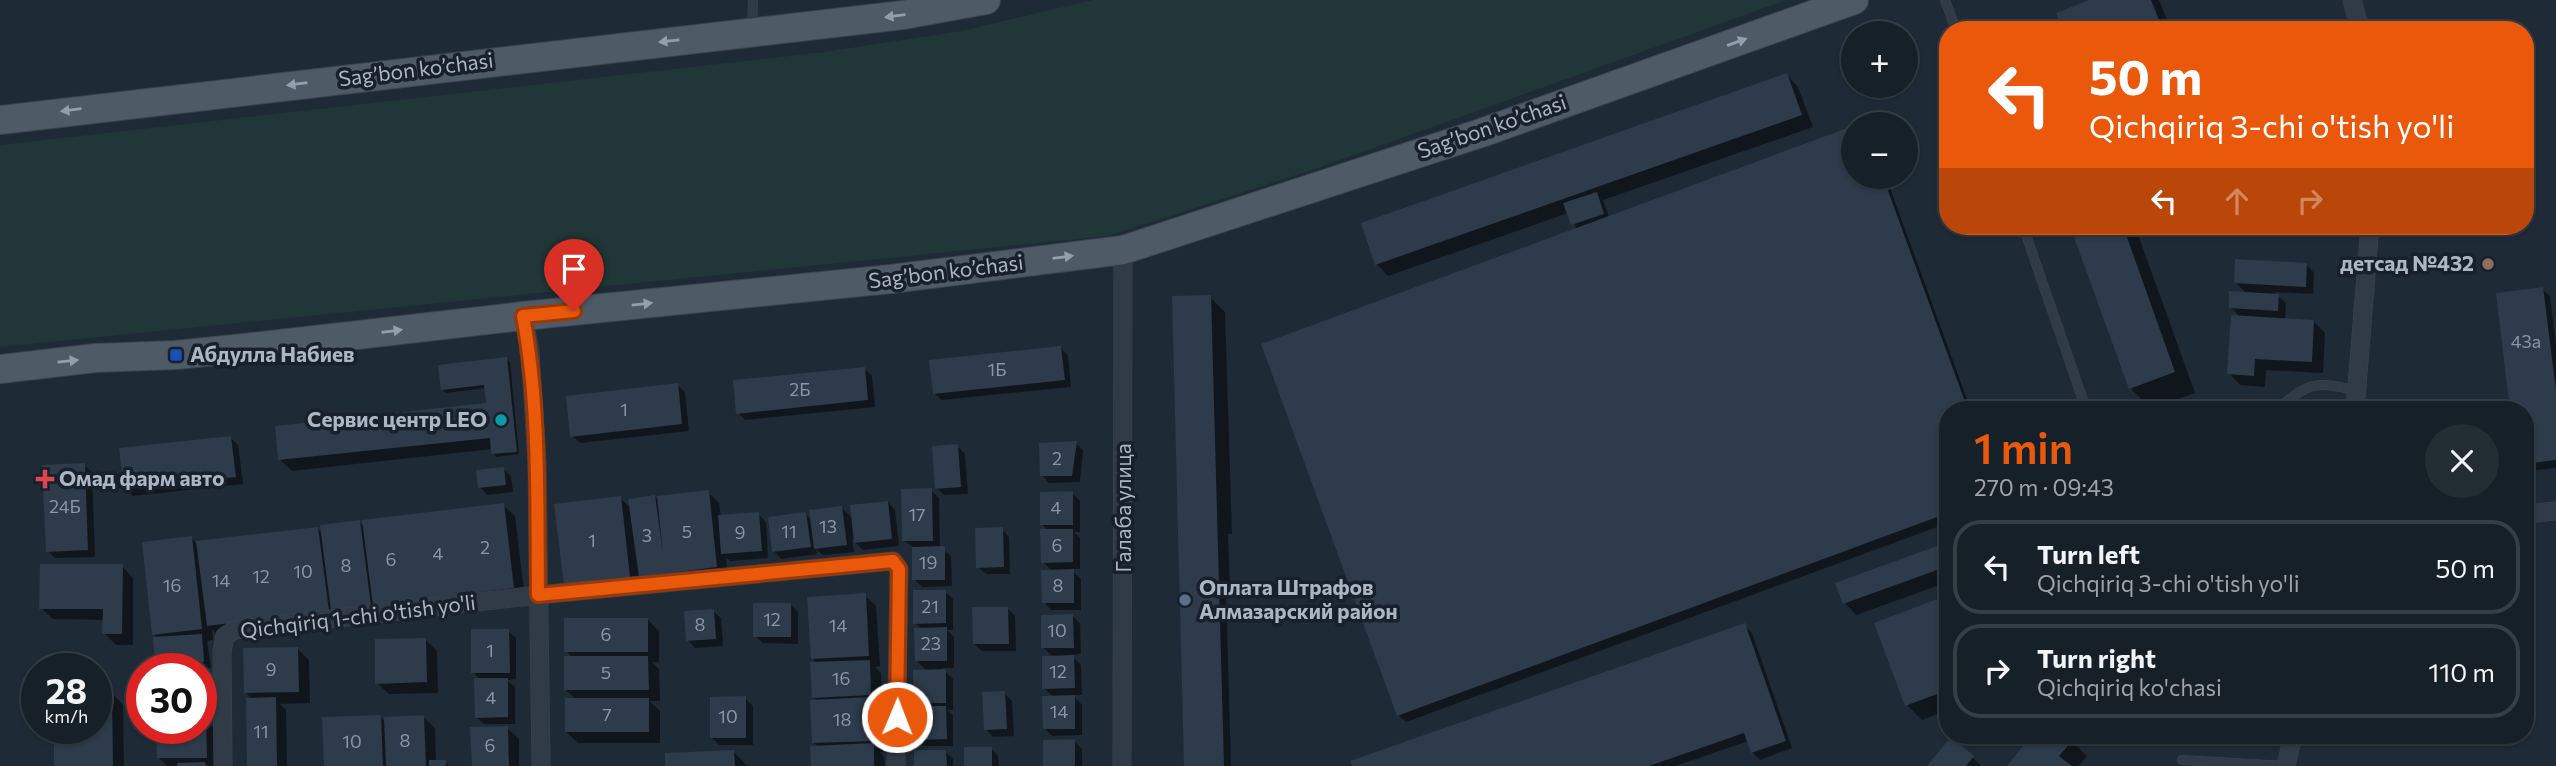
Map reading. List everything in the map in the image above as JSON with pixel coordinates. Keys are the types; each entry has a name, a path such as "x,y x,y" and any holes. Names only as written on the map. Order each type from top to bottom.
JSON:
{"main road":[{"name":"Sag’bon ko’chasi","path":"4,118 903,15 986,0"},
{"name":"Sag’bon ko’chasi","path":"0,369 94,358 176,355 878,280 1123,250 1484,132 1854,0"}],"street":[{"path":"2351,0 2357,21"},
{"path":"2356,400 2369,235"},
{"name":"Галаба улица","path":"1122,766 1123,250"},
{"path":"523,316 530,351 537,462 541,766"},
{"path":"2534,513 2556,511"},
{"path":"538,595 893,561 899,569 896,766"},
{"name":"Qichqiriq 1-chi o'tish yo'li","path":"223,766 222,652 225,636 234,630 538,595"},
{"path":"2286,766 2291,744"}],"lane":[{"path":"752,32 753,0"},
{"path":"1945,0 1953,21"},
{"path":"2026,235 2083,401"},
{"path":"2287,401 2306,386 2335,385 2356,400"},
{"path":"2182,760 2286,766"}],"green space":[{"path":"1093,0 1787,0 1315,169 1108,236 0,347 0,145 824,52 961,31"}],"building":[{"path":"2089,0 2151,0 2159,21 2059,21 2056,13"},
{"path":"1787,73 1802,115 1375,265 1361,223"},
{"path":"1841,130 1841,189 1887,189 1965,401 1939,401 1939,516 1397,716 1261,344"},
{"path":"1597,192 1604,214 1571,225 1563,203"},
{"path":"2073,235 2126,235 2175,372 2129,389"},
{"path":"2235,259 2307,263 2306,287 2234,283"},
{"path":"2543,287 2556,390 2556,460 2534,463 2534,401 2509,401 2496,293"},
{"path":"2229,291 2279,294 2278,311 2229,308"},
{"path":"1211,295 1224,766 1184,766 1172,296"},
{"path":"2231,315 2314,320 2312,362 2255,359 2254,376 2227,374"},
{"path":"1061,346 1065,380 933,394 929,360"},
{"path":"507,357 517,452 491,454 490,438 278,460 275,426 486,403 484,385 441,390 438,365"},
{"path":"865,367 868,400 736,414 733,380"},
{"path":"678,383 682,424 570,437 566,396"},
{"path":"231,436 236,477 124,489 119,448"},
{"path":"1077,441 1072,476 1040,476 1039,443"},
{"path":"958,444 961,487 935,489 932,446"},
{"path":"85,463 88,550 46,552 42,465"},
{"path":"504,467 506,485 478,488 476,470"},
{"path":"932,488 933,541 902,541 901,489"},
{"path":"709,490 717,567 639,577 628,499 655,495 663,554 657,496"},
{"path":"1073,491 1073,525 1040,525 1040,492"},
{"path":"621,496 630,577 564,585 554,504"},
{"path":"888,501 892,539 854,543 850,505"},
{"path":"504,503 514,588 373,606 362,520"},
{"path":"842,506 847,545 814,549 809,510"},
{"path":"759,512 762,551 721,554 718,515"},
{"path":"806,512 811,547 772,552 768,517"},
{"path":"360,520 371,606 331,611 320,525"},
{"path":"318,527 329,611 207,626 196,541"},
{"path":"1003,527 1004,567 976,568 975,528"},
{"path":"1040,529 1073,529 1073,562 1041,563"},
{"path":"192,536 202,629 152,635 142,542"},
{"path":"1939,545 1939,569 1843,604 1835,583"},
{"path":"945,546 945,580 912,580 912,547"},
{"path":"40,564 123,564 122,634 102,634 103,609 39,609"},
{"path":"1074,569 1074,603 1042,603 1041,570"},
{"path":"913,590 946,590 946,623 913,624"},
{"path":"866,593 869,656 811,659 807,597"},
{"path":"1939,598 1939,693 1905,706 1874,623"},
{"path":"753,603 791,603 791,637 753,637"},
{"path":"972,607 1008,607 1009,644 973,644"},
{"path":"714,609 716,639 686,641 684,611"},
{"path":"1073,614 1074,648 1041,648 1041,615"},
{"path":"564,618 648,618 648,652 564,652"},
{"path":"1745,623 1786,741 1751,753 1744,733 1649,766 1352,766 1350,761"},
{"path":"947,627 947,661 915,661 914,628"},
{"path":"471,629 509,629 510,673 471,673"},
{"path":"202,634 203,653 154,653 153,637"},
{"path":"426,638 427,682 375,684 375,639"},
{"path":"298,647 299,692 244,693 243,648"},
{"path":"1074,655 1075,688 1042,689 1042,656"},
{"path":"564,656 648,656 649,690 564,690"},
{"path":"870,660 871,695 812,698 810,662"},
{"path":"946,669 946,703 913,703 913,670"},
{"path":"474,678 508,678 508,717 475,718"},
{"path":"112,691 113,766 54,766 54,744 112,744"},
{"path":"1005,691 1007,729 984,730 982,692"},
{"path":"1075,695 1075,729 1043,729 1042,696"},
{"path":"746,696 746,738 710,738 710,697"},
{"path":"276,697 277,766 247,766 246,698"},
{"path":"872,697 874,741 812,743 810,700"},
{"path":"565,698 649,698 649,732 565,732"},
{"path":"914,706 946,706 947,739 914,740"},
{"path":"381,715 383,766 324,766 322,717"},
{"path":"424,715 426,766 386,766 384,717"},
{"path":"508,726 509,766 472,766 470,727"},
{"path":"1075,739 1075,766 1043,766 1043,740"},
{"path":"874,743 874,766 811,766 810,746"},
{"path":"157,744 207,744 207,758 157,758"},
{"path":"1945,744 1959,744 1974,756 1966,766 1927,766"},
{"path":"2025,744 2070,744 2059,756 2072,766 2007,766"},
{"path":"964,747 992,747 992,766 964,766"},
{"path":"734,750 735,766 665,766 665,753"},
{"path":"914,750 946,750 947,766 914,766"},
{"path":"429,760 446,760 446,766 429,766"},
{"path":"205,762 206,766 177,766 177,763"}],"place":[{"name":"детсад №432","path":"2488,264"},
{"name":"Абдулла Набиев","path":"176,355"},
{"name":"Сервис центр LEO","path":"501,420"},
{"name":"Омад фарм авто","path":"45,479"},
{"name":"Оплата Штрафов Aлмазарский район","path":"1185,600"}],"route":[{"path":"574,311 523,316 530,351 537,462 538,595 893,561 899,569 897,717"}]}
